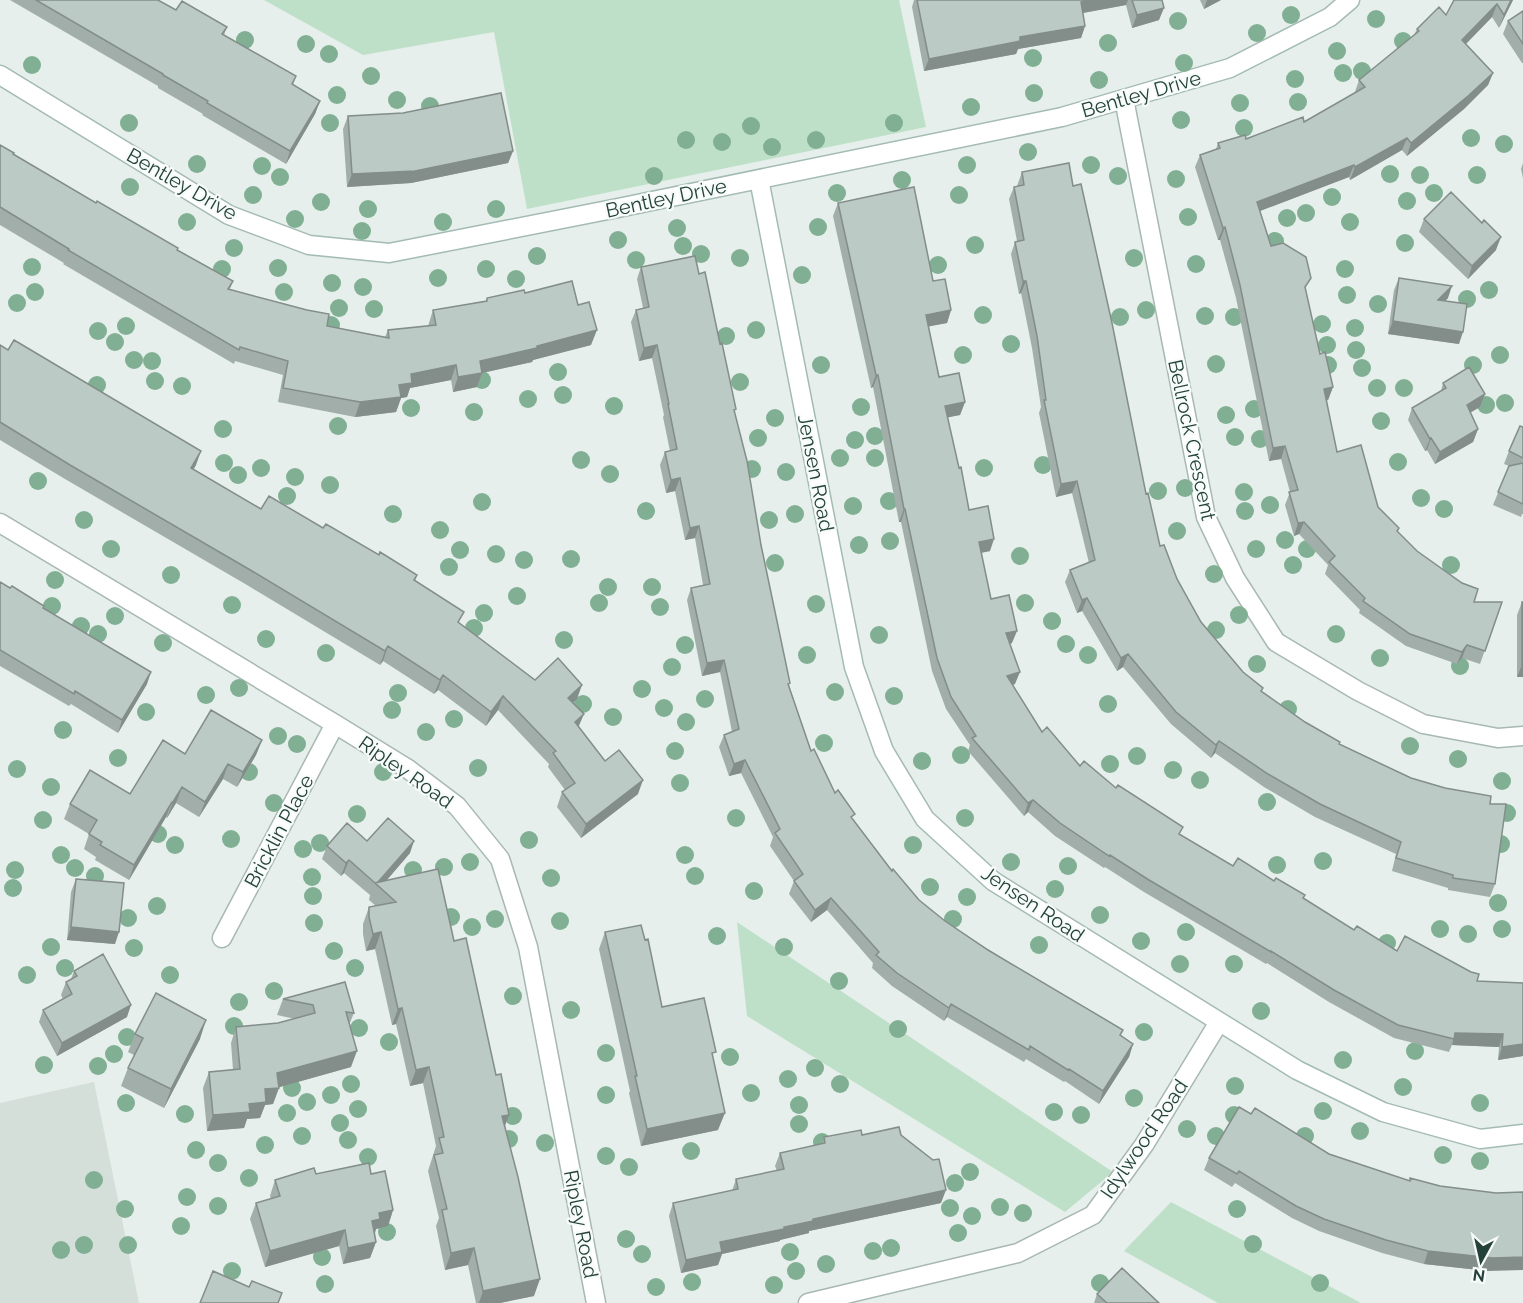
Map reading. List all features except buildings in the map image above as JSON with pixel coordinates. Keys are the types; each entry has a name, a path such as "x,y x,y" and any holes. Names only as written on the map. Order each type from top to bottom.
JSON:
{"street":[{"name":"Bentley Drive","path":"0,75 229,214 309,245 389,253 1062,117 1230,68 1330,17 1350,0"},
{"name":"Bellrock Crescent","path":"1124,99 1206,517 1235,578 1276,642 1358,691 1423,724 1498,738 1523,736"},
{"name":"Jensen Road","path":"759,179 854,667 884,751 925,819 993,881 1297,1070 1383,1112 1480,1139 1523,1134"},
{"name":"Ripley Road","path":"0,523 408,769 457,806 500,859 528,947 596,1303"},
{"name":"Bricklin Place","path":"222,938 335,724"},
{"name":"Idylwood Road","path":"808,1303 1018,1253 1093,1215 1144,1145 1219,1022"}],"shaded area":[{"path":"94,1082 139,1303 0,1303 0,1103"}],"green space":[{"path":"264,0 899,0 926,127 527,209 494,32 363,55"},
{"path":"737,922 1113,1172 1065,1212 747,1016"},
{"path":"1171,1202 1361,1303 1218,1303 1124,1251"}]}
